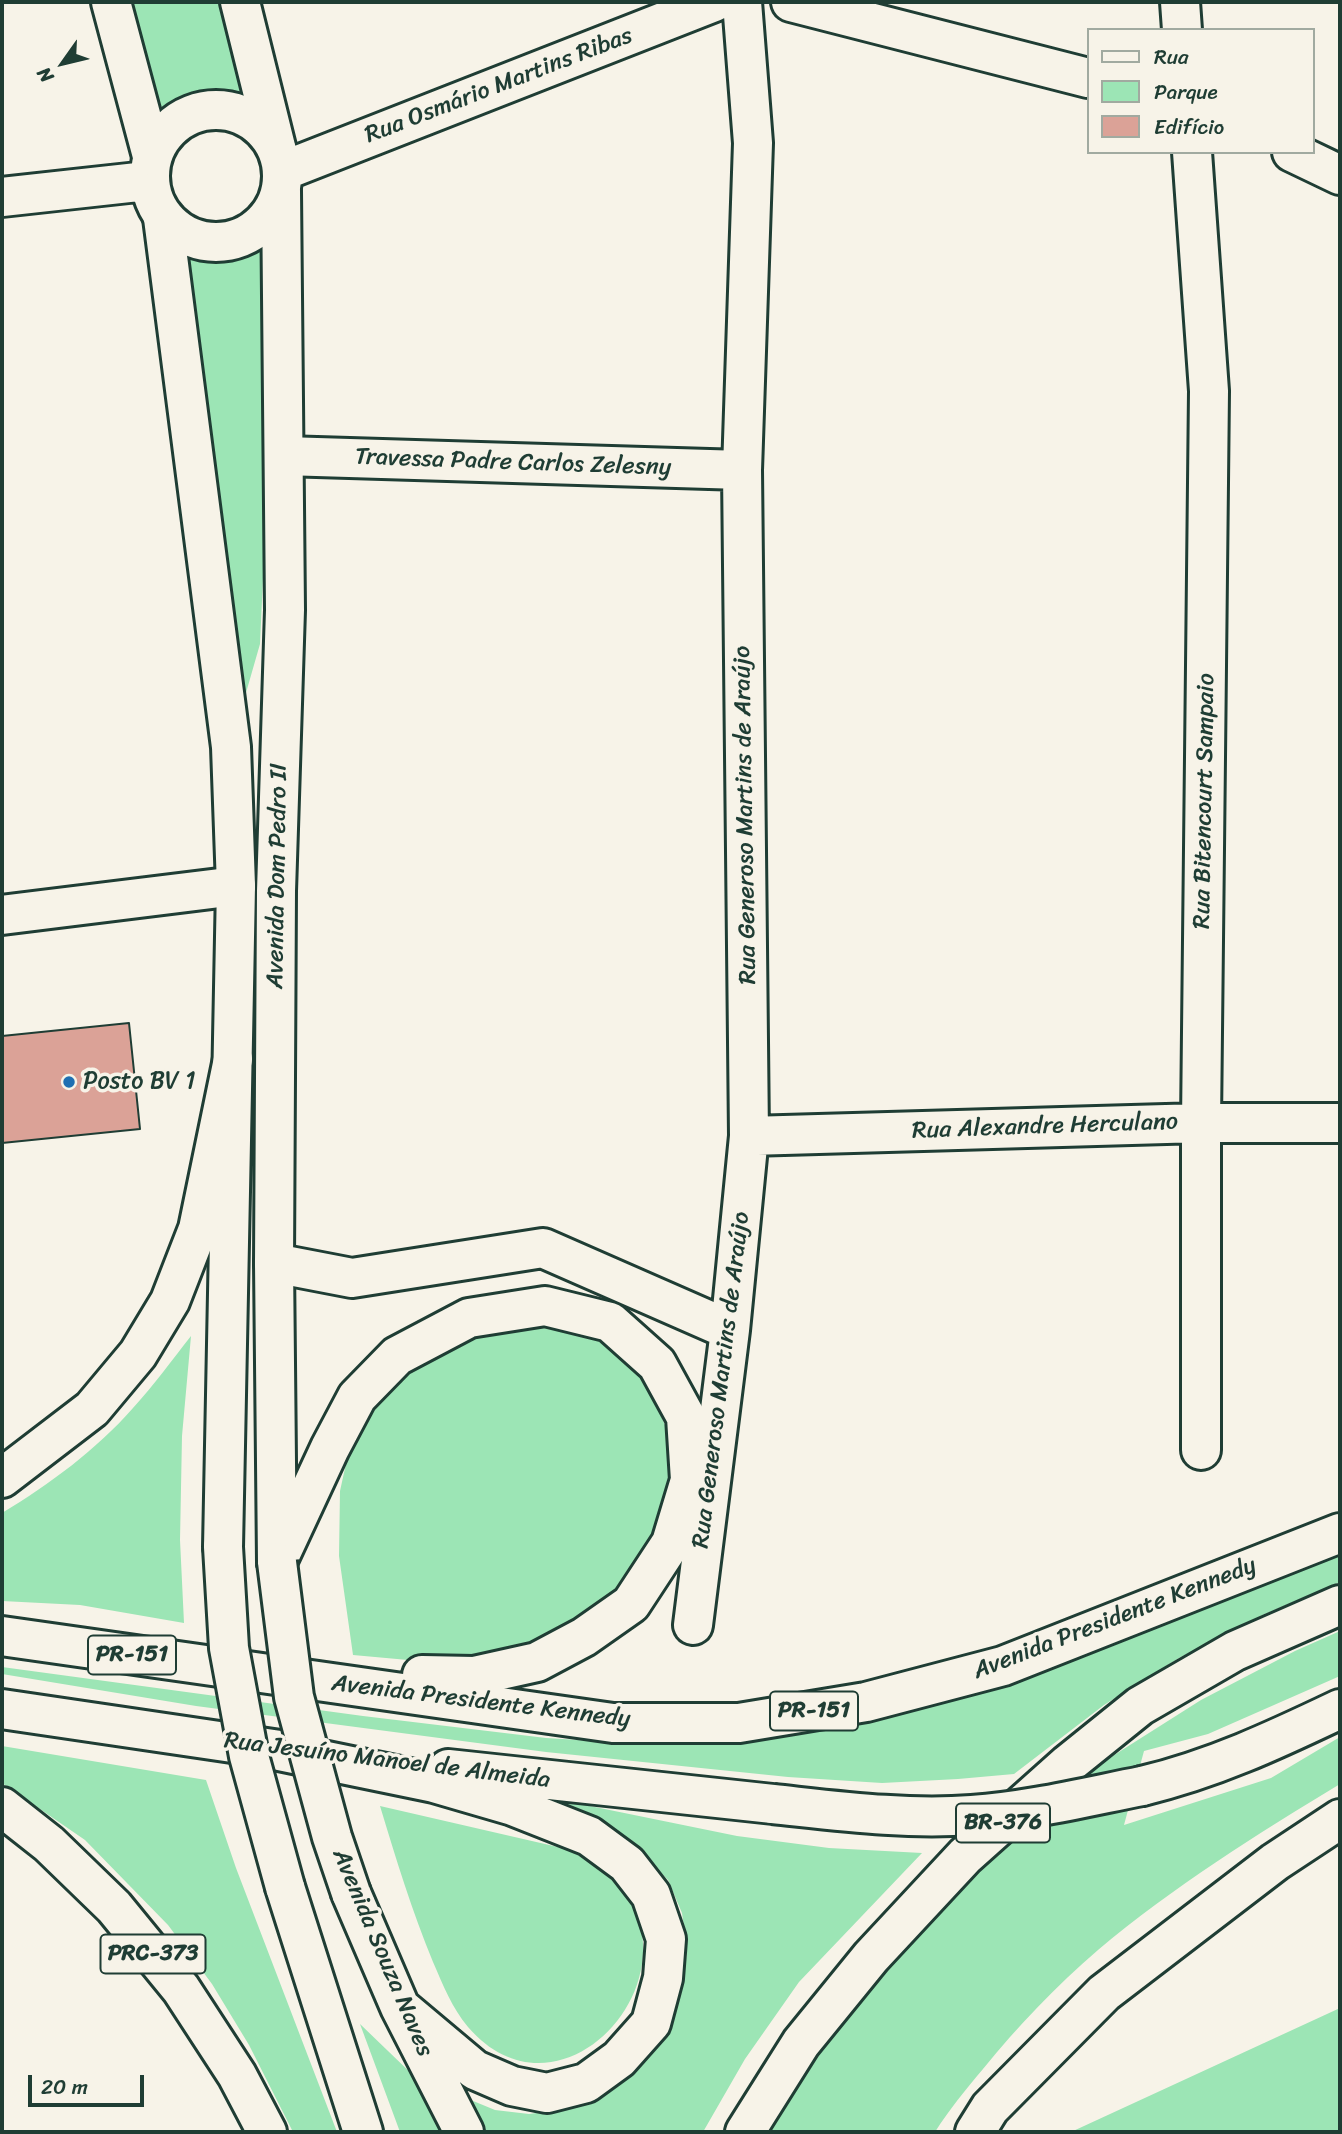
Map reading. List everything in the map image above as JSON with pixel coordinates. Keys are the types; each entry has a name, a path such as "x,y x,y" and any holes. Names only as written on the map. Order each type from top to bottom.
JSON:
{"main road":[{"path":"111,2 150,168 154,201 163,218 179,233 199,241 220,243 242,239 260,227 273,211 280,170 263,129 244,116 222,110 200,111 179,120 163,135 150,168"},
{"name":"Avenida Dom Pedro II","path":"240,2 280,170 285,610 276,891 274,1263 277,1562"},
{"name":"Rua Osmário Martins Ribas","path":"280,170 714,2"},
{"name":"Rua Generoso Martins de Araújo","path":"693,1625 730,1329 750,1136 742,470 753,143 742,2"},
{"path":"791,2 1086,77"},
{"path":"1180,2 1182,28"},
{"name":"Rua Bitencourt Sampaio","path":"1192,154 1209,391 1201,1123 1201,1450"},
{"path":"1296,154 1340,175"},
{"path":"2,197 150,168"},
{"name":"Avenida Dom Pedro II","path":"163,218 230,747 236,886 223,1547 232,1661 249,1756 285,1887 363,2132"},
{"name":"Travessa Padre Carlos Zelesny","path":"284,456 742,470"},
{"path":"2,915 236,886"},
{"path":"2,1478 92,1409 138,1354 170,1301 198,1229 233,1059"},
{"name":"Rua Alexandre Herculano","path":"750,1136 1201,1123 1340,1123"},
{"path":"274,1263 352,1278 543,1248 730,1329"},
{"path":"262,1673 474,1676 537,1662 584,1637 631,1604 671,1543 690,1480 687,1417 657,1364 610,1322 545,1306 469,1318 397,1356 357,1396 277,1562"},
{"name":"Avenida Presidente Kennedy","path":"262,1673 613,1723 739,1723 866,1702 1003,1666 1340,1534"},
{"name":"Avenida Souza Naves","path":"277,1562 294,1697 332,1837 351,1893 400,2007 464,2132"},
{"name":"BR-376","path":"745,2132 801,2043 871,1957 965,1856 1068,1764 1140,1706 1235,1651 1340,1605"},
{"name":"PR-151","path":"2,1636 262,1673"},
{"name":"Rua Jesuíno Manoel de Almeida","path":"2,1709 269,1749 882,1816 972,1815 1035,1806 1177,1778 1247,1753 1340,1709"},
{"path":"269,1749 435,1783 513,1807 589,1836 627,1864 651,1895 666,1939 663,1978 651,2023 619,2059 586,2083 547,2093 512,2087 475,2070 400,2007"},
{"name":"PRC-373","path":"2,1807 49,1843 114,1907 181,1989 237,2076 267,2132"},
{"path":"975,2132 990,2108 1104,1993 1275,1863 1340,1819"}],"green space":[{"path":"121,2 219,2 246,97 139,130"},
{"path":"279,227 260,644 233,738 171,236"},
{"path":"552,1324 594,1335 625,1355 648,1387 665,1425 669,1473 660,1519 637,1570 600,1612 559,1637 452,1664 353,1655 339,1556 340,1491 349,1450 376,1405 413,1364 460,1338"},
{"path":"191,1336 182,1436 180,1540 184,1623 80,1605 2,1601 2,1513 55,1478 104,1438 141,1399"},
{"path":"1340,1554 1340,1582 1265,1614 1179,1658 1104,1705 1014,1774 882,1783 788,1777 546,1752 196,1706 2,1674 2,1667 546,1738 660,1745 758,1739 854,1723 943,1702 1037,1671 1295,1568"},
{"path":"1340,1631 1340,1676 1208,1734 1144,1751 1124,1825 1271,1778 1340,1737 1340,1784 1216,1862 1098,1950 1052,1992 1010,2037 935,2132 770,2132 823,2048 867,1990 990,1855 1100,1764 1201,1700"},
{"path":"2,1746 206,1780 236,1868 337,2132 293,2132 249,2045 212,1984 168,1925 85,1840 2,1783"},
{"path":"541,1796 737,1836 829,1848 922,1853 799,1982 745,2059 703,2132 400,2132 360,2024 415,2077 495,2110 529,2114 572,2108 613,2089 654,2050 674,2014 683,1983 687,1951 682,1913 668,1880 636,1848"},
{"path":"380,1806 584,1853 617,1881 632,1902 643,1940 639,1977 624,2011 601,2038 570,2057 537,2063 502,2054 468,2027 448,1996 425,1943"},
{"path":"1340,2008 1340,2132 1071,2132"}],"building":[{"name":"Posto BV 1","path":"129,1023 140,1129 2,1143 2,1036"}],"place":[{"name":"Posto BV 1","path":"69,1082"}]}
